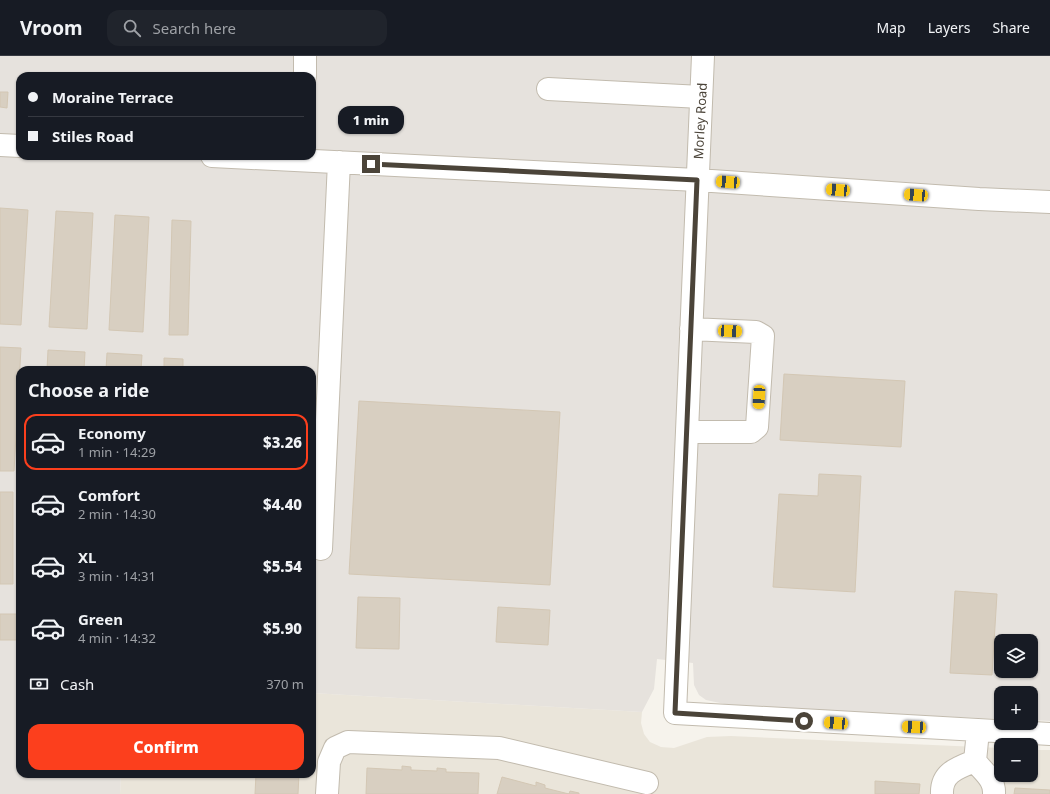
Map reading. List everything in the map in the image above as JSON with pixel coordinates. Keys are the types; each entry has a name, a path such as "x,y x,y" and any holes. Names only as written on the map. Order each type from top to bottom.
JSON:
{"street":[{"path":"305,56 305,72"},
{"name":"Morley Road","path":"703,56 675,713 978,731"},
{"path":"548,89 701,97"},
{"path":"0,145 16,146"},
{"path":"316,159 340,162 697,180 979,199 1050,202"},
{"path":"321,549 340,162"},
{"path":"687,432 750,432 757,427 763,336 756,332 691,329"},
{"path":"994,794 994,789 989,776 975,761 978,731 1050,734"},
{"path":"328,794 329,762 334,748 348,742 499,748 647,784"},
{"path":"942,794 942,784 952,771 975,761"}],"shaded area":[{"path":"0,56 1050,56 1050,721 1038,720 1038,686 994,686 994,719 784,709 725,704 706,700 699,695 694,685 693,663 657,659 654,689 642,712 316,693 316,366 16,366 16,778 121,778 120,794 0,794"},
{"path":"316,693 642,712 641,723 644,734 650,742 661,747 674,748 707,737 731,736 994,748 994,782 1038,782 1038,750 1050,750 1050,794 120,794 121,778 316,778"}],"building":[{"path":"0,92 8,92 7,108 0,107"},
{"path":"0,208 28,210 21,325 0,324"},
{"path":"56,211 93,213 87,329 49,327"},
{"path":"115,215 149,217 143,332 109,330"},
{"path":"172,220 191,221 188,335 169,335"},
{"path":"0,347 21,348 20,366 16,366 16,436 14,471 0,471"},
{"path":"48,350 85,352 84,366 47,366"},
{"path":"107,353 142,355 141,366 106,366"},
{"path":"164,358 183,359 183,366 164,366"},
{"path":"784,374 905,381 901,447 780,440"},
{"path":"359,401 560,412 550,585 349,574"},
{"path":"819,474 861,476 855,592 773,587 779,494 818,496"},
{"path":"0,492 13,492 13,584 0,584"},
{"path":"955,591 997,594 992,675 950,673"},
{"path":"358,597 400,598 399,649 356,648"},
{"path":"498,607 550,610 548,645 496,642"},
{"path":"0,614 16,614 16,640 0,640"},
{"path":"402,766 411,767 411,770 437,771 437,768 446,769 446,772 479,773 478,794 366,794 367,768 402,770"},
{"path":"502,777 536,786 536,782 545,785 545,788 569,794 497,794"},
{"path":"256,778 299,778 298,794 255,794"},
{"path":"875,781 920,784 919,794 875,794"},
{"path":"1015,788 1050,790 1050,794 1014,794"},
{"path":"570,791 579,793 579,794 569,794"}],"route":[{"path":"371,164 697,180 675,713 804,721"}]}
